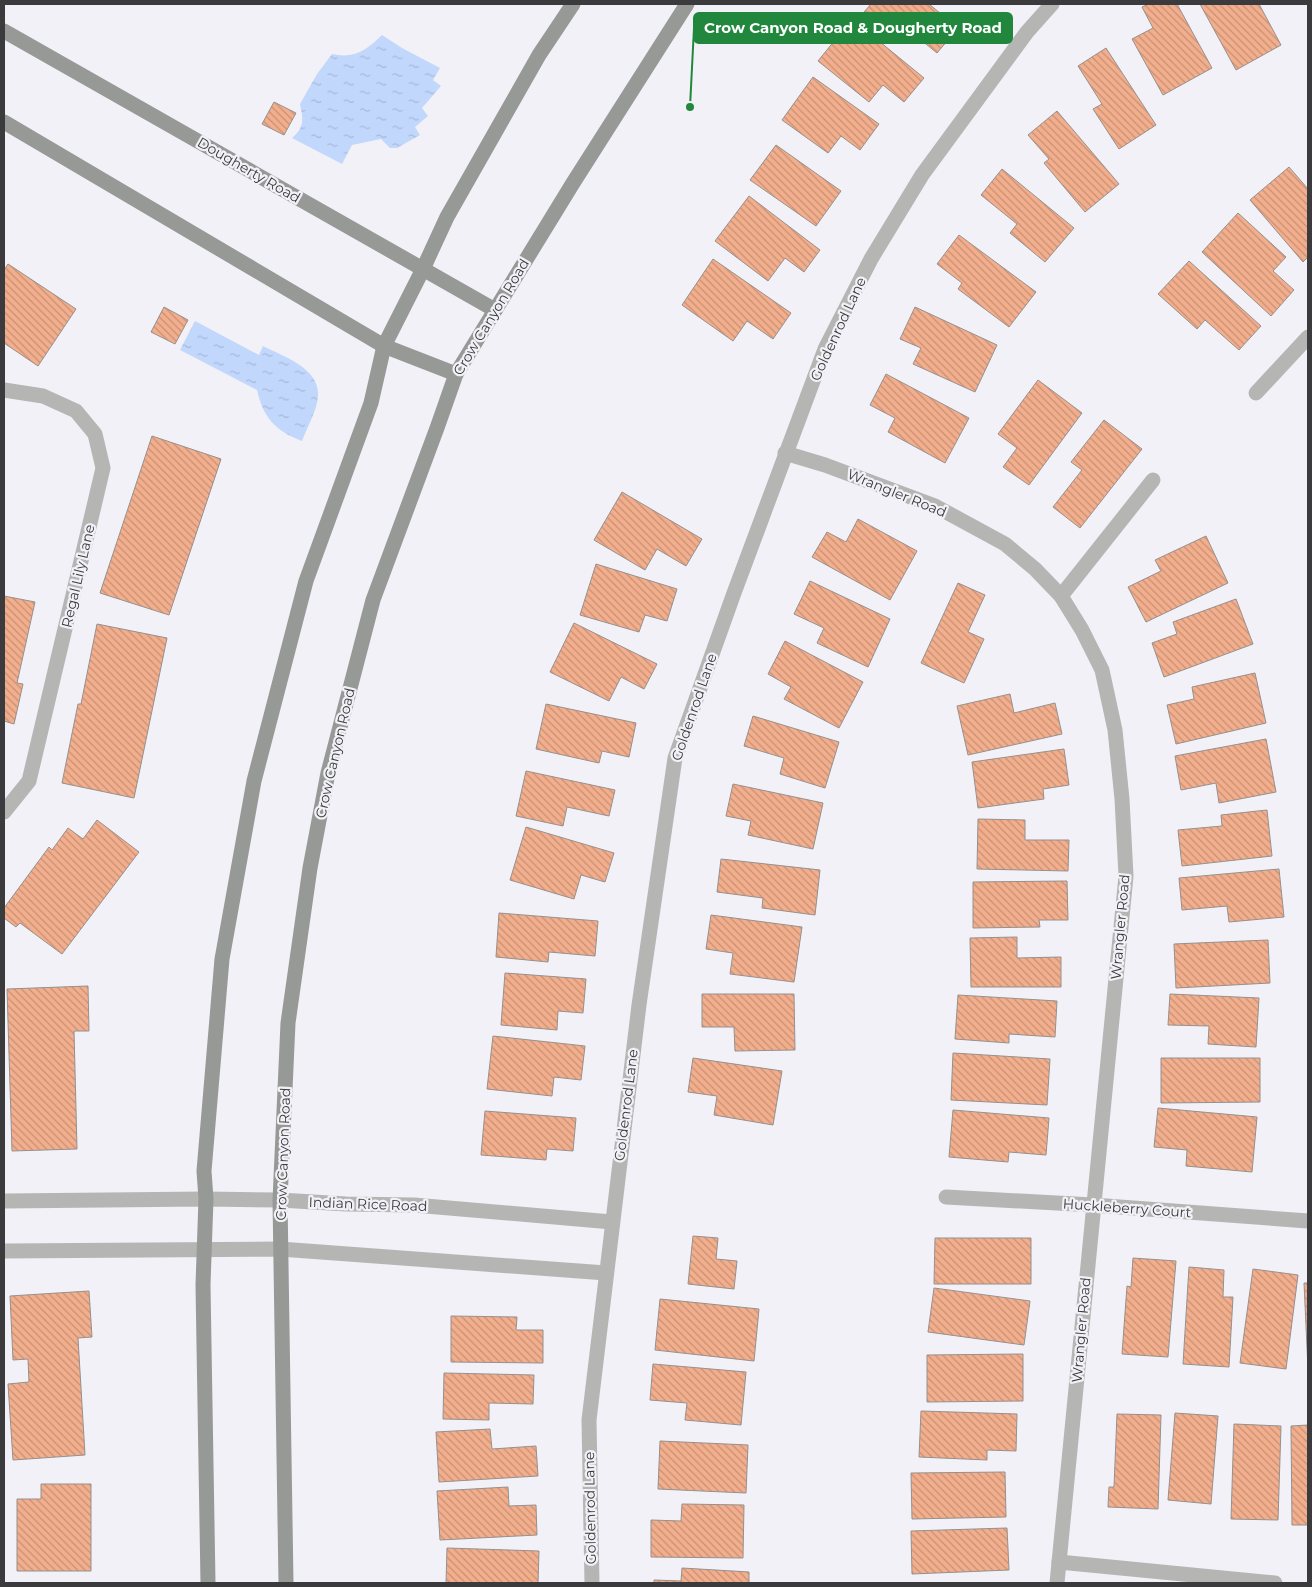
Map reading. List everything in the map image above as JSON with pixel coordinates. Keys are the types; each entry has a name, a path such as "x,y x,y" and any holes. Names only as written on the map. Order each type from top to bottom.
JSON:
{"main road":[{"path":"208,1583 203,1285 206,1199 204,1171 222,959 254,781 306,581 371,403 384,346 447,218 539,54 573,4"},
{"name":"Crow Canyon Road","path":"286,1583 280,1200 288,1023 310,868 328,772 373,600 456,374 494,310 687,4"},
{"name":"Dougherty Road","path":"4,30 494,310"},
{"path":"4,122 384,346 456,374"}],"street":[{"name":"Goldenrod Lane","path":"592,1583 589,1420 639,1006 675,758 786,453 826,349 871,259 922,175 1028,32 1052,4"},
{"path":"1256,393 1308,337"},
{"name":"Regal Lily Lane","path":"4,390 43,396 76,411 95,434 103,468 29,781 4,812"},
{"name":"Wrangler Road","path":"786,453 825,465 935,506 1005,544 1035,569 1061,596 1082,630 1102,670 1115,730 1122,800 1126,876 1057,1583"},
{"path":"1061,596 1153,480"},
{"name":"Huckleberry Court","path":"946,1197 1093,1205 1308,1221"},
{"name":"Indian Rice Road","path":"4,1201 280,1200 346,1204 414,1205 612,1222"},
{"path":"4,1251 280,1249 606,1273"},
{"path":"1059,1562 1275,1582"}],"water":[{"path":"382,35 440,68 433,80 441,86 422,108 428,116 415,127 420,135 397,148 390,148 381,139 352,145 342,164 292,138 299,130 302,122 300,104 317,74 332,54 347,55 360,52"},
{"path":"195,321 259,355 263,346 290,359 307,371 317,386 318,396 314,413 302,441 277,428 263,408 257,390 180,350"}],"building":[{"path":"871,4 929,4 958,28 937,53 910,31 901,42 864,12"},
{"path":"1149,4 1177,4 1212,68 1163,95 1132,39 1153,28 1142,7"},
{"path":"1200,4 1259,4 1281,45 1236,70"},
{"path":"852,19 924,78 904,102 883,85 869,102 818,61"},
{"path":"1106,48 1156,125 1119,149 1093,109 1102,104 1078,66"},
{"path":"813,77 879,124 860,150 841,136 828,153 782,120"},
{"path":"274,102 296,113 284,135 262,124"},
{"path":"1057,111 1119,184 1085,212 1044,163 1049,159 1028,135"},
{"path":"776,145 841,191 816,226 750,180"},
{"path":"1289,167 1308,189 1308,257 1303,262 1250,200"},
{"path":"1002,169 1074,228 1045,262 1010,233 1017,224 981,195"},
{"path":"749,196 820,250 804,272 785,258 768,281 715,241"},
{"path":"1238,213 1286,257 1273,271 1294,290 1271,316 1202,252"},
{"path":"959,235 1036,292 1009,327 958,289 962,283 937,264"},
{"path":"713,259 791,313 773,339 747,321 733,341 682,305"},
{"path":"1189,261 1261,326 1239,350 1205,320 1197,329 1158,294"},
{"path":"8,264 76,309 38,366 4,343 4,270"},
{"path":"164,307 188,320 175,344 151,332"},
{"path":"915,307 997,345 975,392 913,364 921,348 900,339"},
{"path":"886,374 969,418 945,463 888,432 895,418 870,405"},
{"path":"1038,380 1082,413 1029,485 1003,467 1017,448 998,434"},
{"path":"1104,420 1142,449 1080,528 1053,507 1082,470 1071,462"},
{"path":"152,436 221,459 169,615 100,593"},
{"path":"622,492 702,539 686,566 657,549 645,570 594,540"},
{"path":"858,519 917,551 890,600 812,557 827,532 846,542"},
{"path":"1206,536 1228,583 1146,622 1128,587 1161,571 1155,560"},
{"path":"596,564 677,589 667,621 645,615 639,632 580,615"},
{"path":"810,581 890,619 868,667 817,643 824,628 794,614"},
{"path":"958,583 985,595 968,632 984,639 964,683 921,663"},
{"path":"4,596 35,602 17,683 23,684 14,724 4,721"},
{"path":"1236,599 1253,644 1164,677 1152,643 1177,634 1173,622"},
{"path":"574,623 657,664 644,689 621,677 609,701 550,672"},
{"path":"97,624 167,638 134,798 62,783 78,704 81,704"},
{"path":"785,641 863,682 839,728 784,699 791,687 768,674"},
{"path":"1255,673 1266,723 1176,744 1167,705 1194,699 1192,687"},
{"path":"1010,694 1014,713 1055,703 1062,734 968,755 957,706"},
{"path":"546,704 636,723 629,757 602,751 599,763 536,749"},
{"path":"753,716 839,742 825,788 780,774 784,758 744,746"},
{"path":"1266,739 1276,792 1219,803 1216,783 1181,790 1175,756"},
{"path":"1064,749 1069,785 1043,789 1044,799 978,808 972,762"},
{"path":"526,771 615,790 609,816 567,807 563,826 516,816"},
{"path":"733,784 823,803 813,849 748,835 751,821 726,816"},
{"path":"1267,810 1272,856 1182,866 1178,830 1222,826 1221,815"},
{"path":"978,819 1025,820 1025,840 1069,840 1068,871 977,869"},
{"path":"97,820 139,852 62,954 20,923 16,927 4,918 4,908 49,847 52,850 68,828 83,839"},
{"path":"526,827 614,853 605,882 581,875 574,899 510,880"},
{"path":"721,859 820,870 815,915 762,908 763,898 717,892"},
{"path":"1279,869 1284,917 1229,922 1227,906 1182,910 1179,878"},
{"path":"1067,881 1068,920 1039,920 1040,927 973,928 973,882"},
{"path":"499,913 598,921 595,956 549,952 548,962 496,957"},
{"path":"711,915 802,927 794,982 730,974 733,953 706,949"},
{"path":"1017,937 1017,958 1061,957 1061,987 971,987 970,938"},
{"path":"1268,940 1270,983 1176,988 1174,944"},
{"path":"505,973 586,979 583,1013 558,1011 557,1030 501,1025"},
{"path":"88,986 89,1031 74,1031 77,1149 12,1151 7,989"},
{"path":"702,994 794,994 795,1050 735,1051 734,1027 702,1027"},
{"path":"1170,994 1259,998 1256,1047 1208,1044 1209,1026 1168,1025"},
{"path":"958,995 1057,1001 1055,1037 1009,1034 1009,1043 955,1039"},
{"path":"493,1036 585,1046 581,1080 554,1077 552,1096 487,1089"},
{"path":"953,1053 1050,1059 1047,1105 951,1100"},
{"path":"693,1058 782,1071 773,1125 714,1115 717,1096 688,1092"},
{"path":"1161,1058 1260,1058 1260,1102 1161,1103"},
{"path":"1158,1108 1257,1117 1252,1172 1186,1166 1187,1150 1154,1147"},
{"path":"953,1110 1049,1118 1046,1155 1009,1152 1008,1162 949,1157"},
{"path":"485,1111 576,1118 573,1151 547,1149 546,1160 481,1155"},
{"path":"693,1236 718,1238 716,1259 737,1261 734,1289 688,1284"},
{"path":"935,1238 1031,1238 1031,1284 934,1284"},
{"path":"1133,1258 1176,1261 1168,1357 1122,1354 1127,1286 1131,1287"},
{"path":"1189,1267 1224,1270 1223,1297 1233,1297 1229,1367 1183,1364"},
{"path":"1253,1269 1298,1275 1286,1369 1240,1363"},
{"path":"1304,1283 1308,1283 1308,1369"},
{"path":"934,1288 1030,1301 1024,1345 928,1332"},
{"path":"89,1291 92,1337 78,1338 85,1455 13,1460 8,1384 29,1382 28,1359 13,1360 10,1296"},
{"path":"660,1299 759,1309 754,1361 655,1350"},
{"path":"451,1316 517,1317 516,1330 543,1330 543,1363 451,1362"},
{"path":"1023,1354 1023,1401 927,1402 927,1355"},
{"path":"653,1364 746,1372 741,1425 685,1420 687,1403 650,1400"},
{"path":"444,1373 534,1375 533,1404 489,1403 489,1420 443,1419"},
{"path":"921,1411 1017,1414 1016,1451 987,1450 987,1460 919,1457"},
{"path":"1175,1413 1218,1416 1211,1504 1168,1500"},
{"path":"1117,1414 1161,1415 1158,1509 1108,1507 1109,1487 1114,1487"},
{"path":"1234,1424 1281,1426 1278,1520 1231,1519"},
{"path":"1308,1425 1308,1525 1292,1525 1291,1426"},
{"path":"490,1429 492,1449 536,1446 538,1476 439,1482 436,1432"},
{"path":"660,1441 748,1445 746,1493 658,1489"},
{"path":"1005,1472 1006,1517 912,1519 911,1473"},
{"path":"41,1484 91,1484 91,1571 17,1571 17,1499 41,1499"},
{"path":"508,1487 509,1506 536,1505 537,1535 440,1540 437,1491"},
{"path":"682,1504 744,1505 743,1558 651,1557 651,1520 681,1521"},
{"path":"1007,1528 1009,1570 912,1574 911,1531"},
{"path":"447,1548 539,1551 538,1583 446,1583"},
{"path":"682,1568 749,1572 749,1583 654,1583 654,1580 681,1581"}],"place":[{"name":"Crow Canyon Road & Dougherty Road","path":"690,107"}]}
